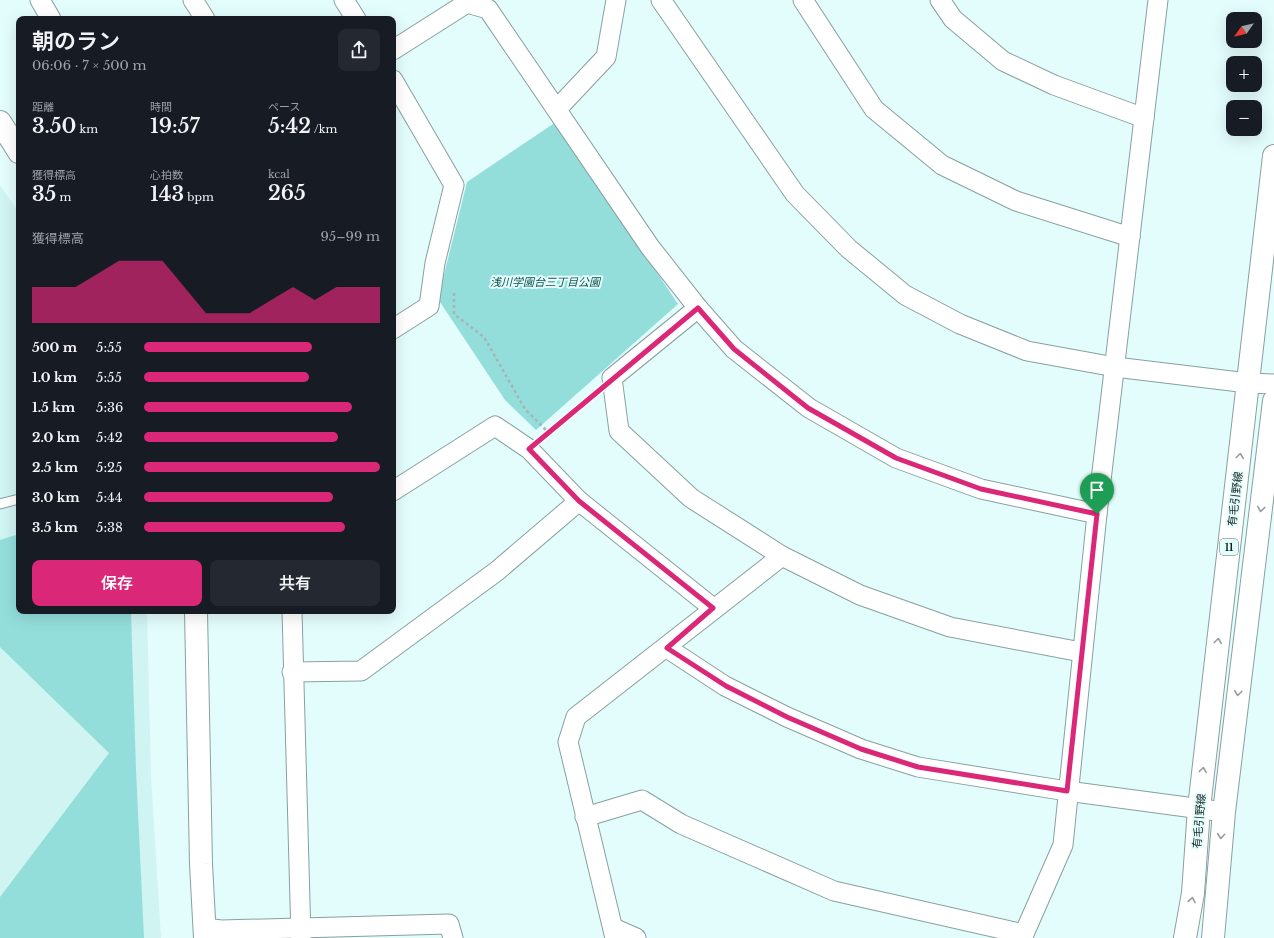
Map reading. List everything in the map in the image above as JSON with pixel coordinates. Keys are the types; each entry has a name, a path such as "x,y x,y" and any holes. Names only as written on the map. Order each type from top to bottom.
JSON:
{"main road":[{"path":"0,122 16,147"},
{"name":"有毛引野線","path":"1185,938 1193,894 1199,808 1274,156"},
{"path":"1212,938 1224,812 1274,401"},
{"path":"196,614 201,864 205,933"}],"street":[{"path":"40,0 49,16"},
{"path":"193,0 203,16"},
{"path":"344,0 354,16"},
{"path":"557,109 606,57 616,0"},
{"path":"661,0 795,194 849,249 905,295 960,324 1027,351 1115,367 1248,383 1274,384"},
{"path":"803,0 874,109 942,165 1016,201 1130,237"},
{"path":"940,0 953,19 1003,61 1054,85 1144,118"},
{"path":"585,817 642,800 681,824 834,891 1021,936 1063,845 1067,791 1097,514 1158,0"},
{"path":"396,48 467,2 488,8 650,247 698,308 734,349 808,408 896,458 981,489 1097,514"},
{"path":"396,85 454,185 435,263 429,306 396,327"},
{"path":"698,308 612,378 619,431 691,498 782,556 860,595 950,628 1082,652"},
{"path":"396,489 494,426 529,449 579,501 713,608"},
{"path":"292,672 361,671 497,571 579,501"},
{"path":"636,938 614,933 568,742 576,717 667,648 713,608 782,556"},
{"path":"292,614 292,672 301,932"},
{"path":"667,648 726,686 787,717 861,749 918,767 1067,791 1224,812"},
{"path":"205,933 221,930 301,932 449,924 453,938"}],"lane":[{"path":"0,504 16,501"}],"path":[{"path":"454,290 454,314 484,337 525,409 549,433"},
{"path":"529,449 612,378"}],"shaded area":[{"path":"0,185 16,209 16,614 147,614 151,777 161,938 0,938"}],"green space":[{"name":"浅川学園台三丁目公園","path":"556,122 678,304 536,430 505,400 438,299 467,182"},
{"path":"16,535 16,614 131,614 136,770 144,938 0,938 0,897 109,753 0,647 0,540"}],"route":[{"path":"698,308 734,349 808,408 896,458 981,489 1097,514 1067,791 989,780 918,767 861,749 787,717 726,686 667,648 713,608 579,501 529,449 612,378 698,308"}]}
